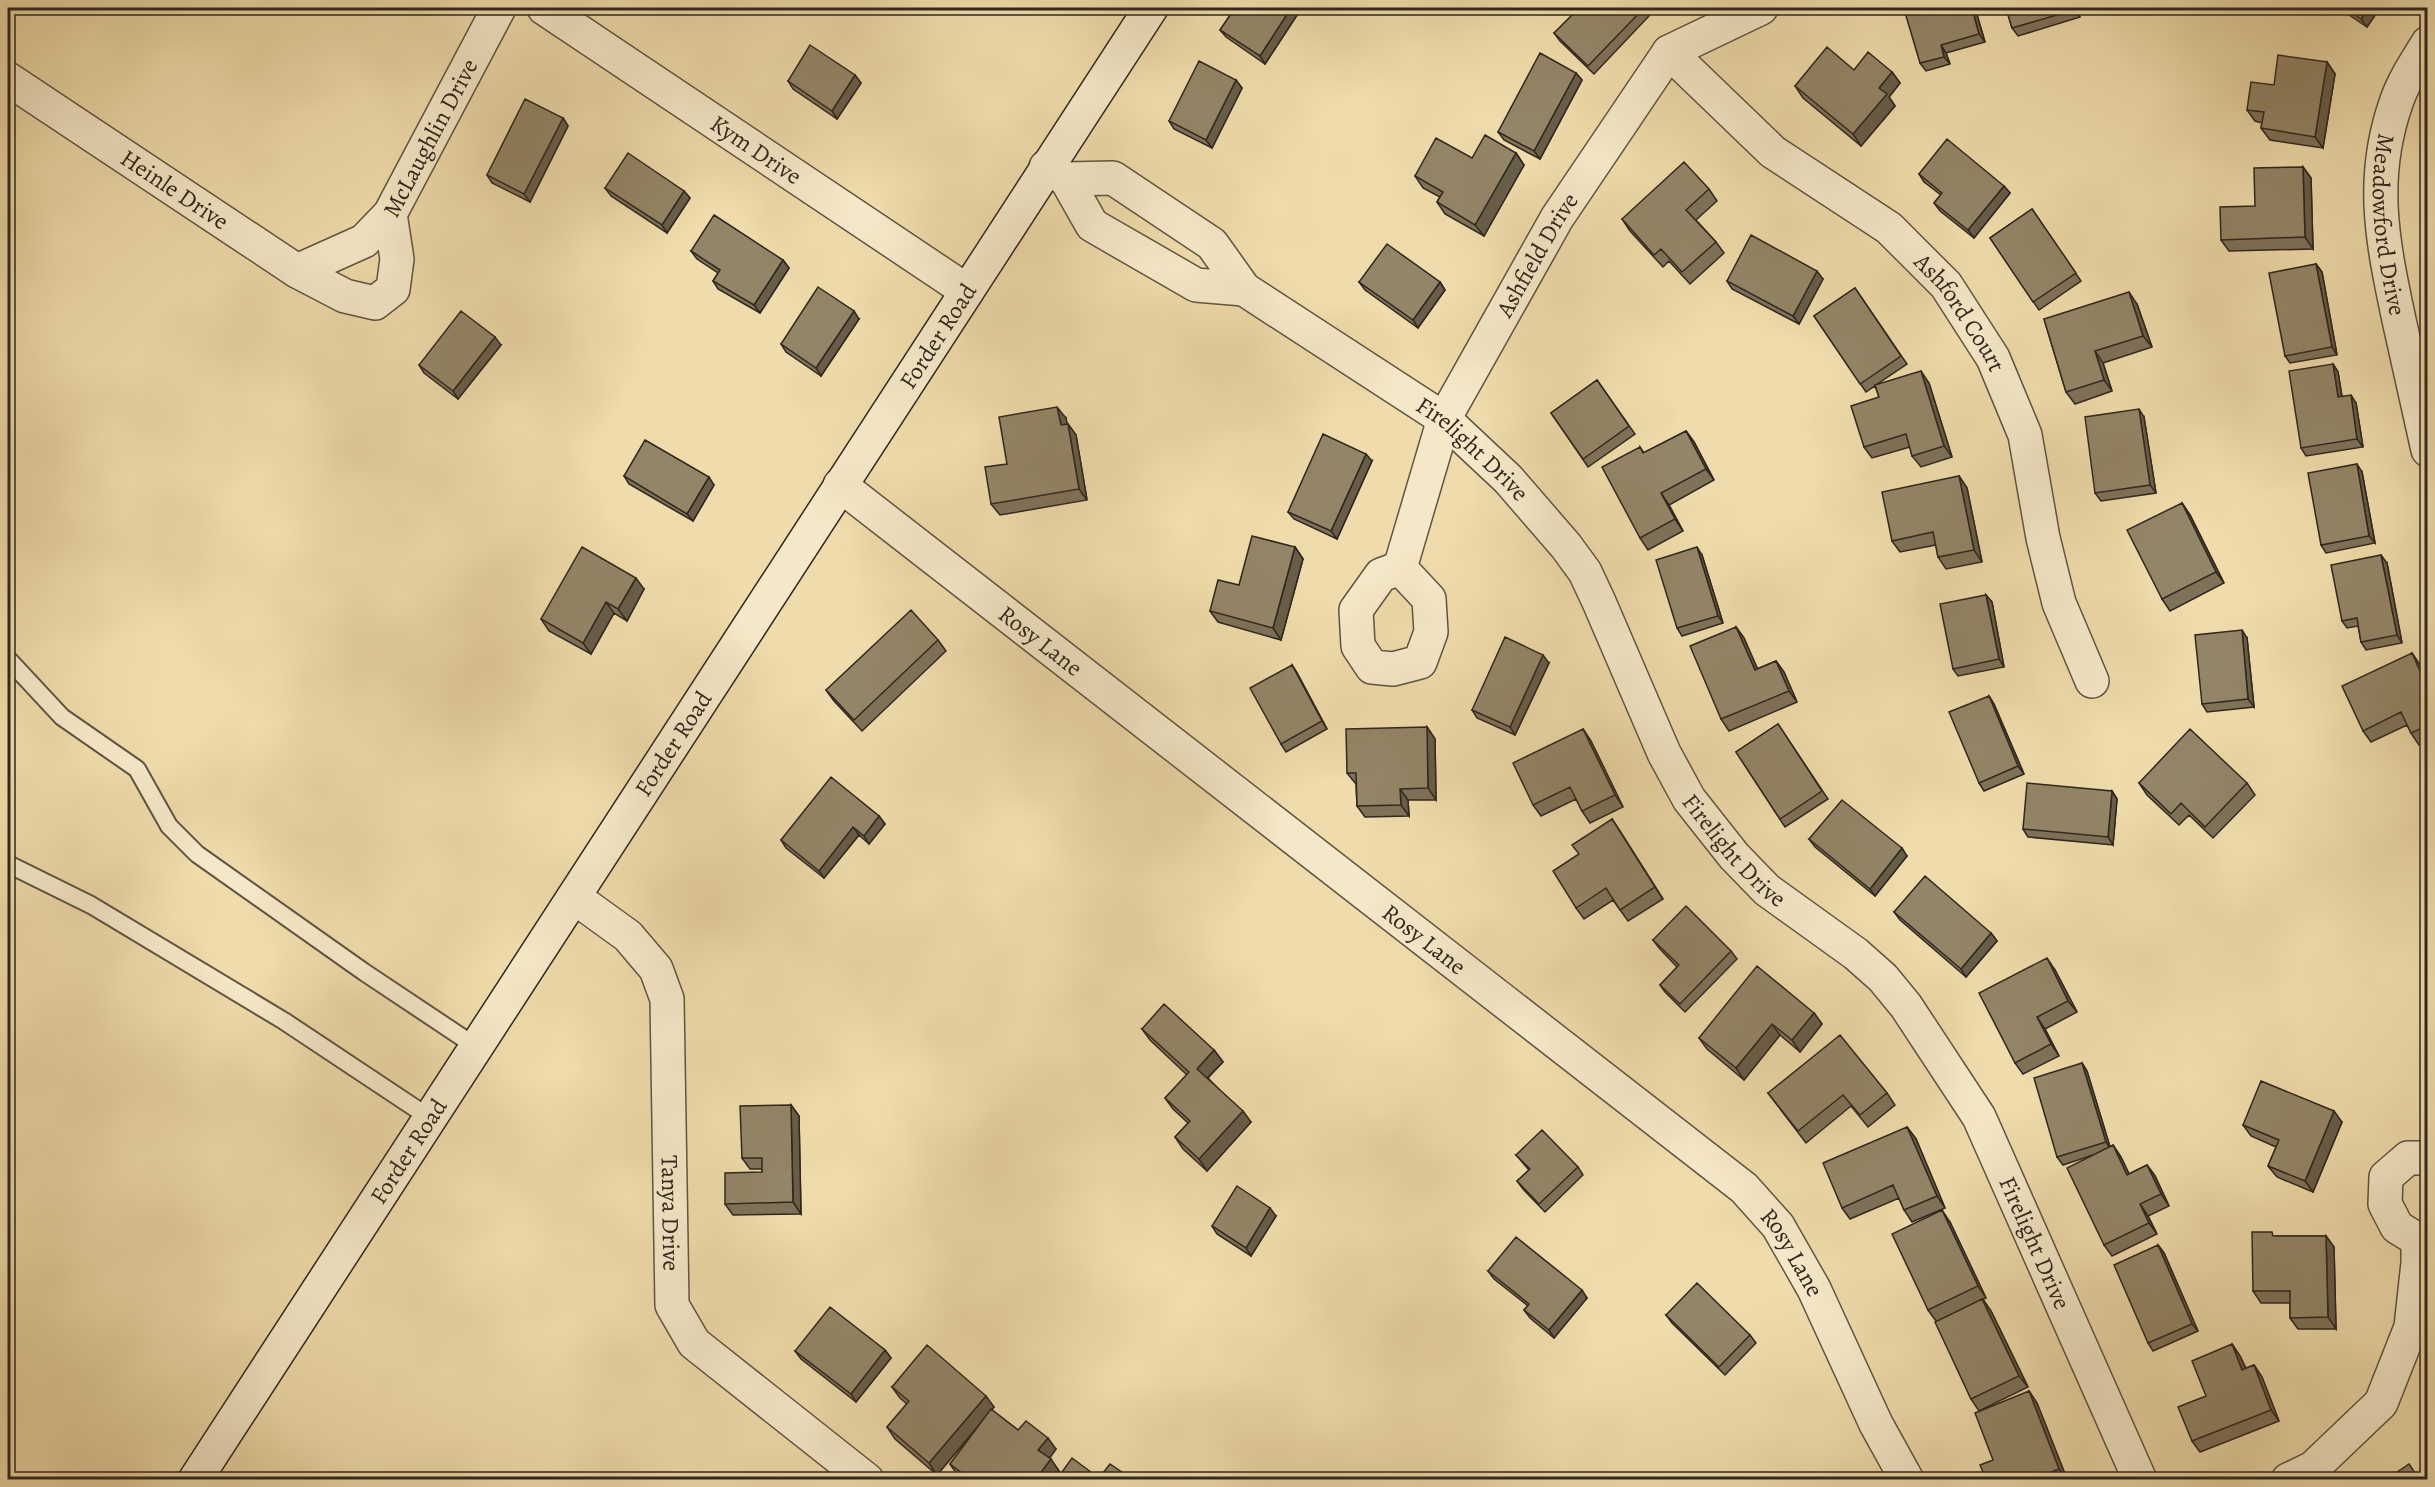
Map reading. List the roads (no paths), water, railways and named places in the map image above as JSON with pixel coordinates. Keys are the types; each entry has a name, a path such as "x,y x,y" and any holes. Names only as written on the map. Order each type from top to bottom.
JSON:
{"street":[{"name":"McLaughlin Drive","path":"297,271 364,241 390,214 499,8"},
{"name":"Kym Drive","path":"544,8 967,291"},
{"name":"Forder Road","path":"195,1479 967,291 1056,173 1151,8"},
{"path":"1669,52 1761,8"},
{"name":"Meadowford Drive","path":"2427,43 2396,103 2382,168 2380,202 2383,244 2427,450"},
{"name":"Ashfield Drive","path":"1400,568 1444,419 1557,218 1669,52"},
{"name":"Ashford Court","path":"1669,52 1773,152 1890,228 1946,285 1993,358 2025,435 2043,538 2059,603 2092,681"},
{"name":"Heinle Drive","path":"8,79 297,271 345,296 375,303 393,289 397,259 390,214"},
{"name":"Firelight Drive","path":"1056,173 1113,178 1212,244 1244,290 1444,419 1508,479 1566,546 1585,572 1664,753 1689,799 1734,856 1767,890 1856,954 1883,978 1905,1006 1979,1117 2140,1479"},
{"name":"Firelight Drive","path":"1056,173 1092,225 1196,285 1244,290"},
{"name":"Rosy Lane","path":"840,484 1744,1188 1778,1226 1814,1289 1876,1424 1907,1479"},
{"name":"Tanya Drive","path":"574,897 628,936 656,969 668,999 672,1305 694,1343 867,1479"},
{"path":"2288,1479 2313,1468 2381,1403 2411,1327 2423,1237 2397,1227 2385,1204 2386,1177 2408,1158 2427,1158"}],"lane":[{"path":"8,659 62,717 137,769 169,826 197,854 364,972 475,1046"},
{"path":"8,864 122,923 284,1022 430,1118"}]}
